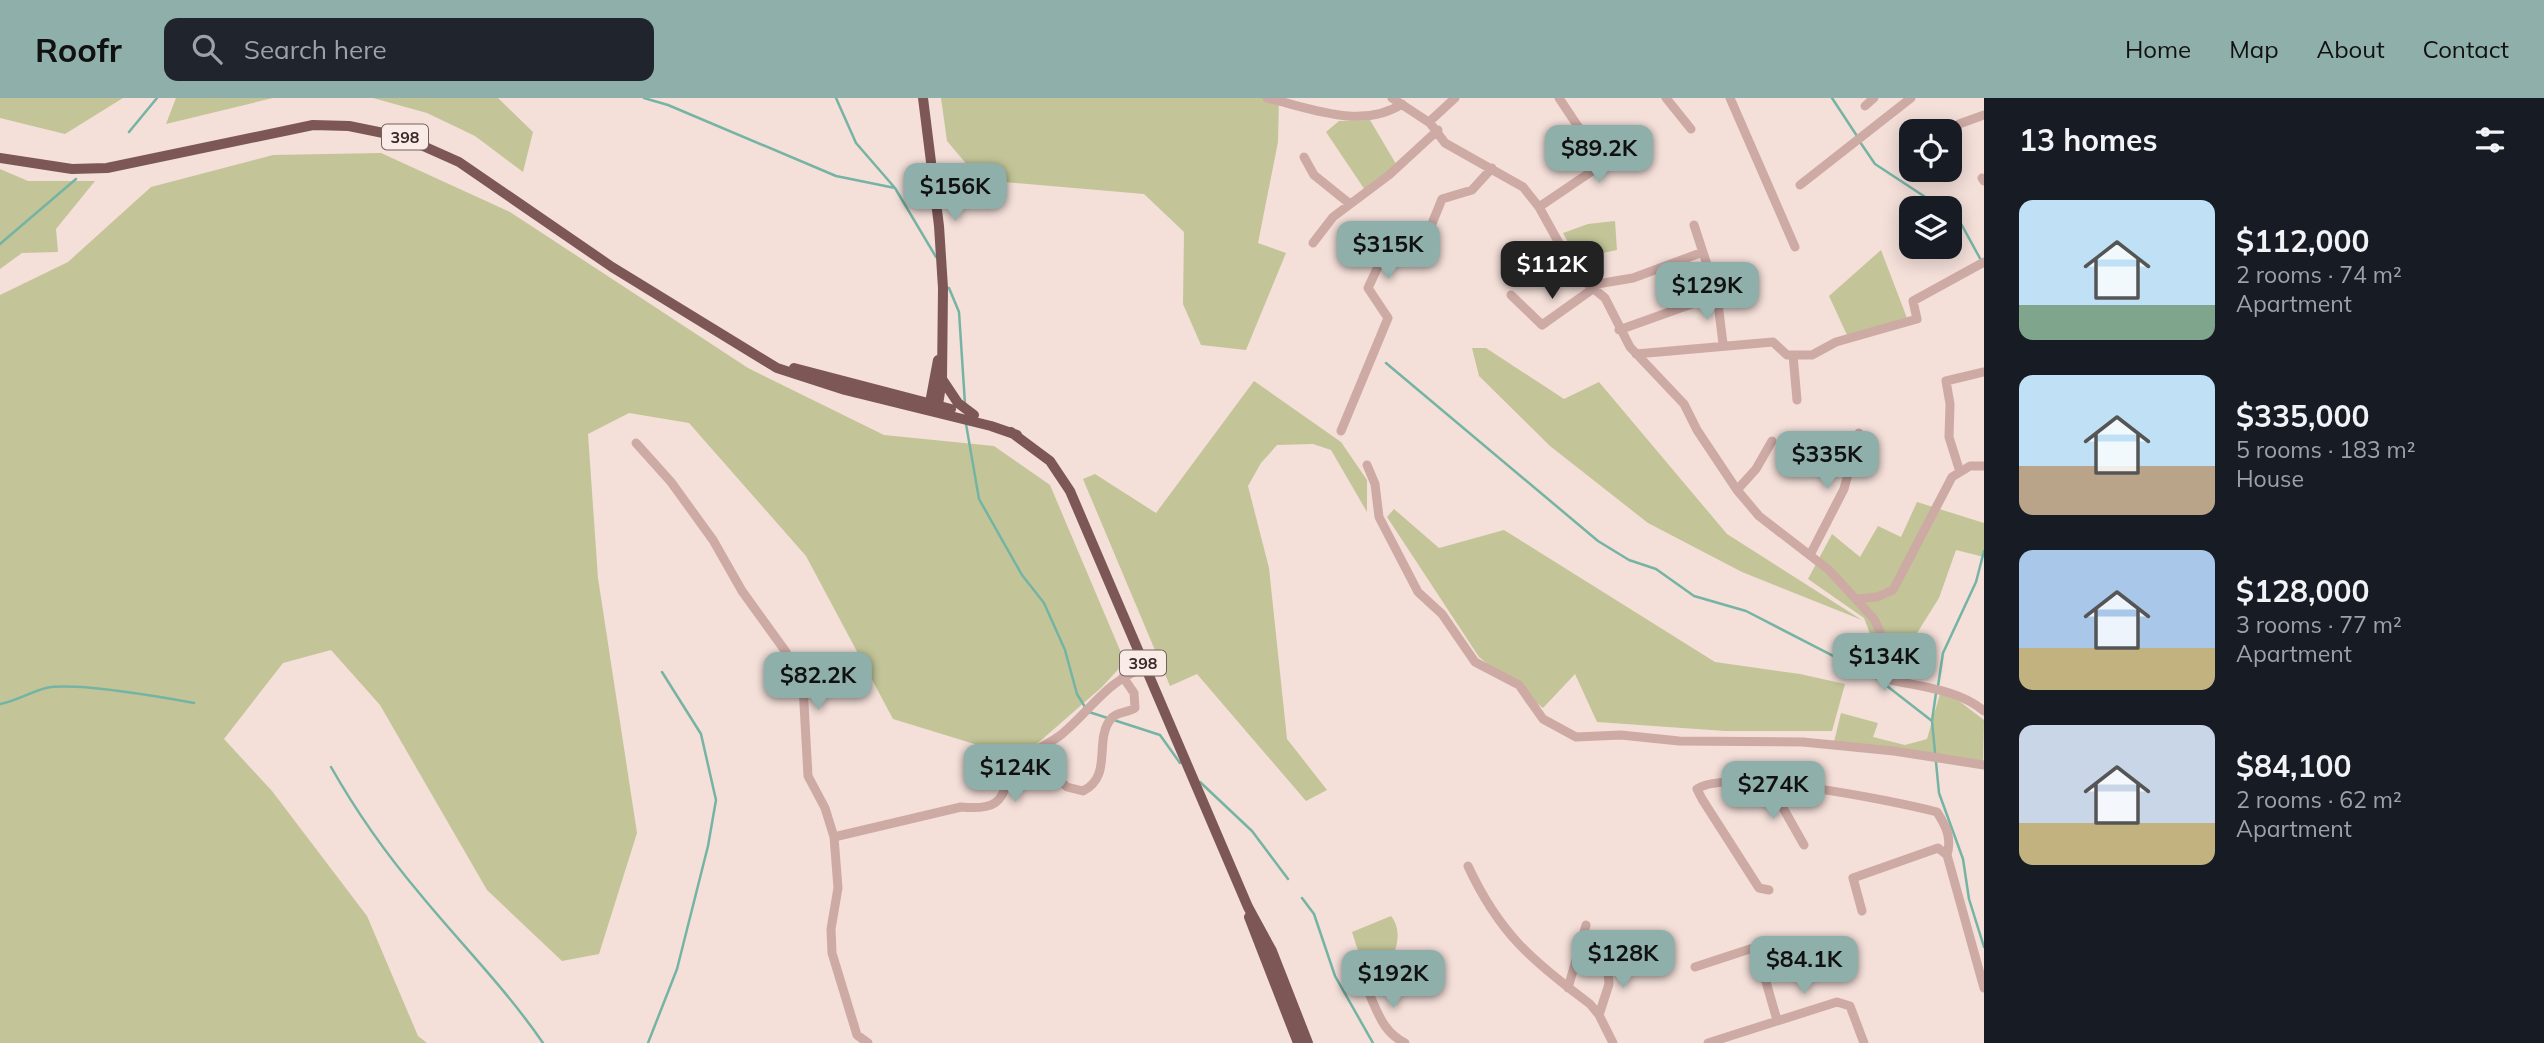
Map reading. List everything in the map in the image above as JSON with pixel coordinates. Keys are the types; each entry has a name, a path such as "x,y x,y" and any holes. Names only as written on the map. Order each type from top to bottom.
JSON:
{"main road":[{"path":"923,98 942,257 940,350 933,406"},
{"name":"398","path":"0,158 72,169 107,168 313,125 349,127 403,137 459,162 612,267 790,374 974,415 991,420 1017,435 1050,461 1062,475 1248,907 1272,951 1308,1043"},
{"name":"398","path":"755,354 799,370 903,396 1017,435"},
{"path":"903,396 920,391 937,379"},
{"path":"937,379 958,403 974,415"},
{"name":"398","path":"1248,907 1251,923 1298,1043"}],"street":[{"path":"1267,98 1341,116 1365,116 1391,111 1402,104"},
{"path":"1392,98 1429,122 1438,130 1445,143 1522,187 1539,207 1570,263 1583,280 1605,298 1619,330 1636,354 1684,404 1697,430 1737,490 1759,516 1810,555 1857,598 1874,619 1881,634 1885,670 1891,680 1944,691 1984,710"},
{"path":"1429,122 1455,98"},
{"path":"1559,98 1603,163"},
{"path":"1666,98 1691,129"},
{"path":"1730,98 1795,247"},
{"path":"1865,106 1874,98"},
{"path":"1800,185 1911,98"},
{"path":"1962,123 1984,115"},
{"path":"1313,243 1333,217 1390,175 1438,130"},
{"path":"1539,207 1641,138"},
{"path":"1304,157 1314,175 1350,204"},
{"path":"1342,431 1388,318 1368,288 1397,226 1431,226 1442,199 1472,190 1492,168"},
{"path":"1694,225 1717,295 1723,344"},
{"path":"1511,295 1542,325 1592,286 1633,278 1703,253"},
{"path":"1636,354 1723,344 1773,342 1787,355 1812,355 1836,342 1917,319 1913,301 1984,262"},
{"path":"1619,330 1717,295"},
{"path":"1793,355 1797,400"},
{"path":"1960,472 1949,437 1950,404 1946,381 1984,372"},
{"path":"1810,555 1844,489 1859,433"},
{"path":"1737,490 1756,469 1772,441"},
{"path":"636,443 671,482 713,540 742,591 786,652 803,686 808,776 825,808 834,836 838,888 831,929 832,953 857,1039 868,1043"},
{"path":"1367,465 1375,484 1378,517 1419,592 1442,614 1475,662 1519,685 1543,719 1576,737 1622,735 1679,741 1804,742 1894,751 1984,765"},
{"path":"1857,598 1877,597 1893,590 1952,477 1970,467 1984,466"},
{"path":"834,836 961,807 980,809 994,803 1006,792 1019,762 1063,733 1123,677 1146,668"},
{"path":"1030,754 1067,788 1083,791 1090,788 1103,762 1101,751 1109,721 1117,714 1135,708 1134,693 1123,677"},
{"path":"1769,890 1759,888 1697,789 1715,782 1776,786 1905,804 1937,812 1945,824 1950,844 1947,855 1984,988"},
{"path":"1776,786 1778,799 1804,845"},
{"path":"1862,911 1853,878 1938,848 1947,855"},
{"path":"1468,866 1483,898 1515,943 1600,1015 1613,1043"},
{"path":"1568,988 1586,925"},
{"path":"1695,967 1756,947 1777,1020"},
{"path":"1600,1015 1609,984 1606,961"},
{"path":"1368,991 1385,1028 1391,1036 1405,1043"},
{"path":"1708,1043 1831,1003 1847,1003 1853,1011 1864,1043"}],"green space":[{"path":"0,98 123,98 65,134 0,118"},
{"path":"176,98 273,98 166,124"},
{"path":"373,98 498,98 533,132 523,172 475,136 427,113"},
{"path":"941,98 1279,98 1278,142 1258,243 1286,253 1246,350 1201,345 1183,304 1184,232 1144,194 980,180 947,141"},
{"path":"1370,120 1396,164 1365,190 1326,132 1339,121"},
{"path":"381,153 510,212 748,368 884,435 994,446 1050,485 1125,662 1102,687 999,777 981,746 893,719 806,556 689,423 629,413 588,434 598,578 637,833 599,954 562,961 487,890 380,705 331,650 283,663 224,739 272,791 367,916 418,1036 427,1043 0,1043 0,295 68,262 151,187 273,155"},
{"path":"0,169 28,181 95,181 56,229 58,252 22,253 0,269"},
{"path":"1615,221 1617,250 1598,254 1600,276 1589,280 1563,233 1588,224"},
{"path":"1881,250 1907,318 1847,335 1829,296"},
{"path":"1472,348 1486,348 1564,399 1599,382 1727,534 1862,620 1742,572 1648,523 1550,446 1479,376"},
{"path":"1254,381 1341,442 1367,480 1367,512 1331,450 1313,444 1277,445 1261,463 1248,486 1269,568 1287,739 1327,790 1306,801 1197,674 1170,686 1083,479 1095,474 1156,513"},
{"path":"1917,502 1984,523 1984,557 1956,550 1939,598 1897,665 1880,660 1864,618 1808,579 1832,534 1860,557 1878,526 1901,537"},
{"path":"1394,509 1439,548 1504,530 1715,662 1800,674 1845,684 1832,731 1725,731 1597,722 1575,674 1543,708 1479,657 1387,517"},
{"path":"1940,694 1959,701 1984,720 1983,763 1834,742 1841,713 1878,723 1873,737 1905,745 1927,739"},
{"path":"1391,916 1397,931 1396,947 1379,978 1362,963 1352,932"}],"waterway":[{"path":"129,132 157,98"},
{"path":"644,98 668,105 836,176 895,188"},
{"path":"836,98 856,143 895,188 936,257"},
{"path":"1832,98 1857,136"},
{"path":"1860,142 1875,164 1924,196"},
{"path":"0,244 76,179"},
{"path":"1962,225 1982,262"},
{"path":"949,288 959,312 965,404"},
{"path":"1386,363 1598,541 1629,560 1656,569 1694,596 1746,611 1878,679 1932,721"},
{"path":"966,424 979,499 1022,575 1044,603 1065,650 1077,694 1085,707"},
{"path":"1938,686 1943,653 1976,582 1984,551"},
{"path":"648,1043 677,969 708,846 716,800 701,734 662,672"},
{"path":"0,704 46,688 59,687 119,691 194,703"},
{"path":"1936,693 1932,721 1939,793 1963,859 1969,899 1984,947"},
{"path":"1089,712 1160,735 1180,763"},
{"path":"331,767 361,816 396,864 499,985 543,1043"},
{"path":"1200,782 1252,831 1288,879"},
{"path":"1302,898 1314,914 1335,976 1373,1043"}]}
